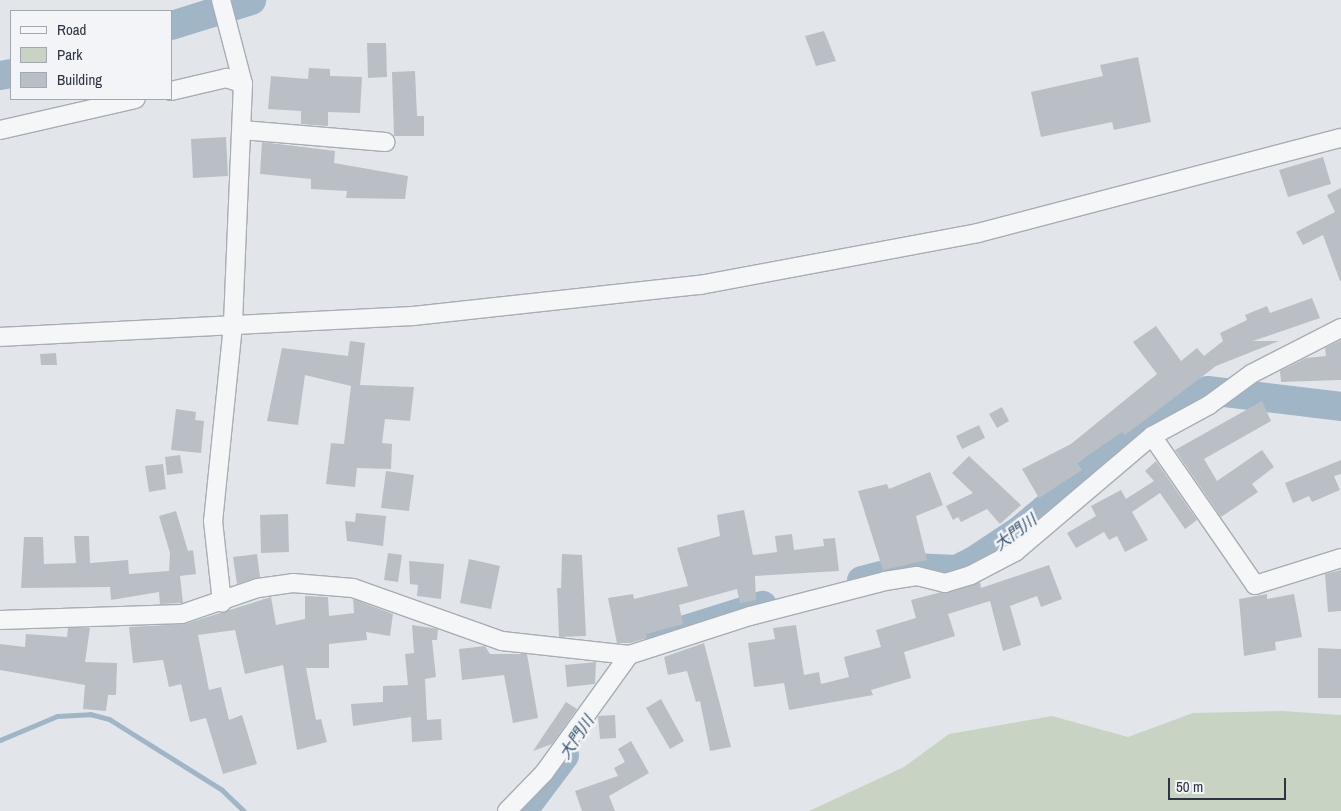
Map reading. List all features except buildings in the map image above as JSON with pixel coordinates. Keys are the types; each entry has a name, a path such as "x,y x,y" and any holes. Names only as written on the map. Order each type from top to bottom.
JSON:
{"street":[{"path":"221,0 242,80 242,130 233,325 213,520 222,603"},
{"path":"172,91 226,78 242,80"},
{"path":"0,130 131,100"},
{"path":"242,130 386,142"},
{"path":"0,337 413,316 575,300 784,271 987,230 1341,138"},
{"path":"0,620 142,618 222,603 258,588 293,583 353,588 502,641 629,655 750,616 885,581 917,576 945,583 971,575 1015,552 1152,436 1209,405 1242,380 1341,328"},
{"path":"1152,436 1255,586 1341,558"},
{"path":"507,811 544,773 629,655"}],"green space":[{"path":"1282,711 1341,715 1341,811 809,811 904,767 949,734 1052,716 1128,737 1193,713"}],"waterway":[{"path":"172,25 251,0"},
{"path":"0,75 10,73"},
{"name":"大門川","path":"861,580 912,567 956,569 972,561 1019,530 1155,416 1207,390 1341,406"},
{"name":"大門川","path":"659,637 762,605"},
{"path":"0,740 57,716 90,714 109,719 222,790 244,811"},
{"name":"大門川","path":"522,811 564,755"}]}
